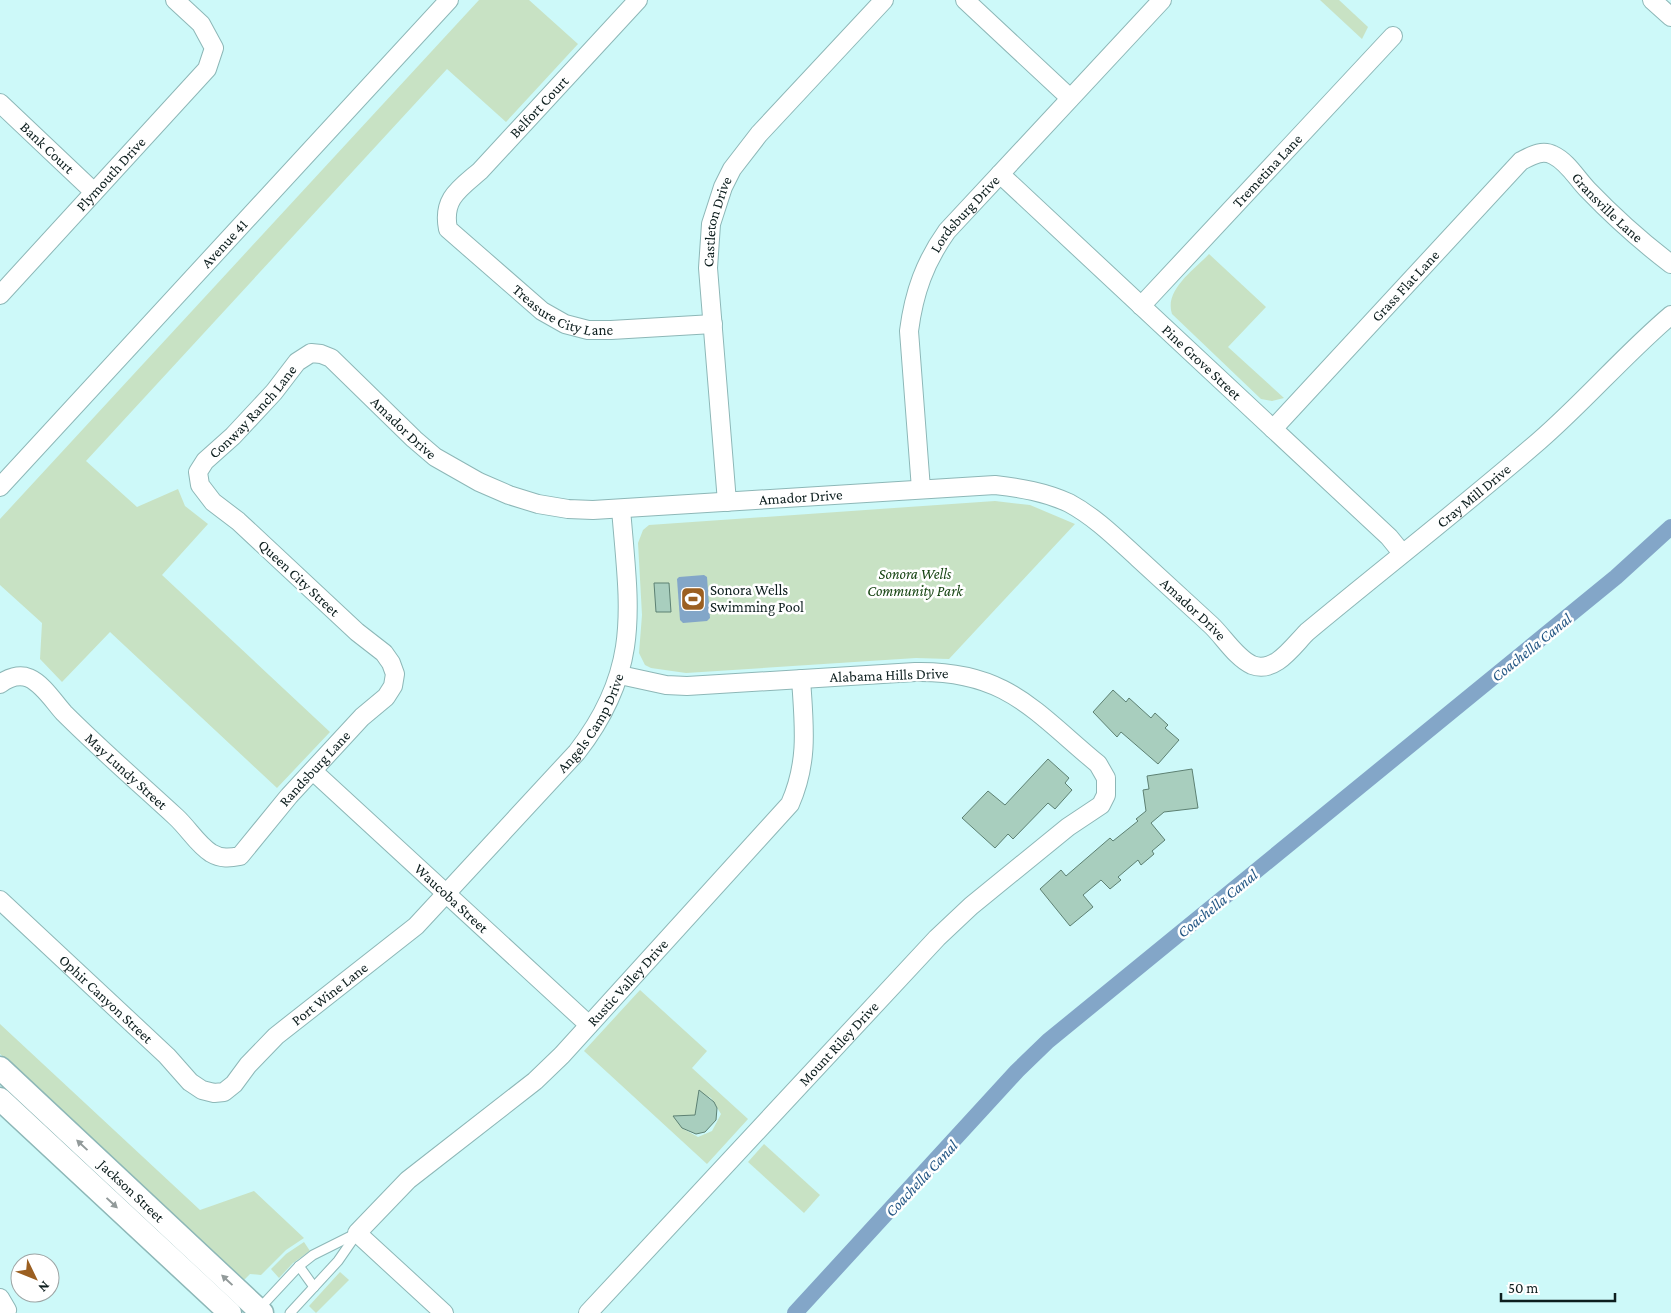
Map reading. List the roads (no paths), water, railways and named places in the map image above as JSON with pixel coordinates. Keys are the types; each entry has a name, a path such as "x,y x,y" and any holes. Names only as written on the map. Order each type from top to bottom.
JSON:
{"street":[{"name":"Plymouth Drive","path":"0,295 207,69 214,48 201,24 175,0"},
{"name":"Avenue 41","path":"0,487 449,0"},
{"name":"Belfort Court","path":"446,216 449,203 458,190 480,171 638,0"},
{"name":"Castleton Drive","path":"727,502 708,245 716,206 732,168 759,134 884,0"},
{"path":"965,0 1070,98"},
{"name":"Lordsburg Drive","path":"921,490 909,331 912,305 919,280 932,253 947,230 1162,0"},
{"path":"1652,0 1671,17"},
{"name":"Tremetina Lane","path":"1141,306 1393,36"},
{"name":"Bank Court","path":"0,102 94,192"},
{"name":"Gransville Lane","path":"1545,152 1554,155 1564,163 1588,190 1649,247 1671,264"},
{"name":"Grass Flat Lane","path":"1273,429 1493,193 1521,160 1545,152"},
{"name":"Pine Grove Street","path":"1000,174 1389,537 1402,553"},
{"name":"Treasure City Lane","path":"446,216 448,229 459,241 484,258 542,311 565,324 588,330 611,330 713,324"},
{"name":"Cray Mill Drive","path":"1267,666 1276,662 1307,632 1540,440 1671,315"},
{"name":"Conway Ranch Lane","path":"200,484 198,472 205,460 233,436 274,392 296,362 311,353 321,354"},
{"name":"Amador Drive","path":"321,354 339,364 363,391 435,457 479,482 509,496 538,504 568,509 621,509 1004,486 1023,488 1069,503 1108,530 1217,631 1240,656 1252,665 1267,666"},
{"name":"Queen City Street","path":"200,484 214,502 238,521 357,632 384,653 391,662 395,674"},
{"name":"Angels Camp Drive","path":"446,894 576,752 595,729 610,702 620,675 625,649 628,601 621,509"},
{"name":"Alabama Hills Drive","path":"620,675 646,682 680,686 940,671 972,676 1020,698 1098,764 1106,778 1106,795"},
{"name":"Randsburg Lane","path":"227,858 240,856 269,818 362,717 386,697 393,686 395,674"},
{"name":"May Lundy Street","path":"0,684 6,679 18,676 29,678 39,685 64,713 181,822 201,845 213,854 227,858"},
{"name":"Rustic Valley Drive","path":"357,1233 408,1180 535,1080 589,1025 790,804 799,782 804,759 802,679"},
{"name":"Waucoba Street","path":"313,771 589,1025"},
{"name":"Mount Riley Drive","path":"588,1313 937,938 971,906 1061,834 1092,813 1101,805 1106,795"},
{"name":"Port Wine Lane","path":"214,1093 224,1092 234,1084 248,1065 276,1036 402,938 446,894"},
{"name":"Ophir Canyon Street","path":"0,900 167,1056 190,1082 202,1090 214,1093"},
{"name":"Jackson Street","path":"0,1068 258,1312"},
{"name":"Jackson Street","path":"0,1099 230,1313"},
{"path":"357,1233 444,1313"}],"lane":[{"name":"Rustic Valley Drive","path":"258,1312 299,1266 313,1256 357,1233"},
{"name":"Rustic Valley Drive","path":"290,1313 338,1261 357,1233"},
{"path":"299,1266 314,1287"}],"water":[{"name":"Sonora Wells Swimming Pool","path":"704,575 707,577 710,618 707,621 683,623 680,620 677,579 679,577"}],"waterway":[{"name":"Coachella Canal","path":"795,1313 1017,1071 1048,1041 1616,577 1671,527"}],"place":[{"name":"Sonora Wells Swimming Pool","path":"693,599"}],"park label":[{"name":"Sonora Wells Community Park","path":"915,582"}]}
